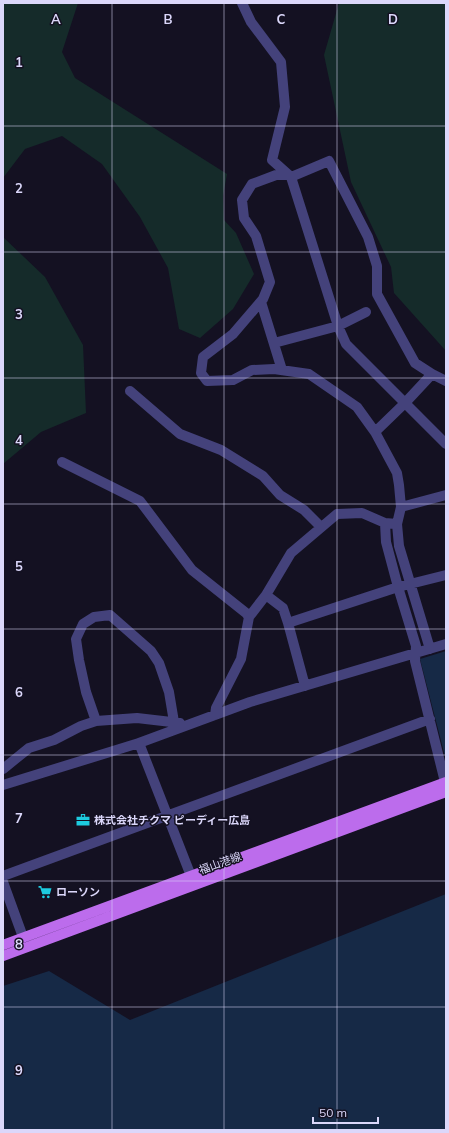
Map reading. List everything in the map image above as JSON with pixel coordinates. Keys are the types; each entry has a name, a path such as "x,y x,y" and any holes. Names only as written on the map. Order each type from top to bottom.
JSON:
{"main road":[{"name":"福山港線","path":"3,945 446,782"},
{"name":"福山港線","path":"3,956 446,792"}],"street":[{"path":"242,3 251,22 281,62 285,107 272,160 290,176 338,326 346,344 445,441"},
{"path":"430,648 399,546 397,524 401,507 399,485 396,473 375,432 357,407 310,374 274,369 252,370 233,380 207,381 201,373 203,357 233,334 261,302 270,282 256,236 244,218 242,200 252,184 276,175 290,176 329,161 368,237 377,266 377,294 415,363 446,381"},
{"path":"261,302 282,370"},
{"path":"274,343 338,326 366,312"},
{"path":"375,432 432,374"},
{"path":"130,391 180,434 221,450 263,476 280,494 304,510 321,527"},
{"path":"62,462 140,501 192,570 249,617"},
{"path":"401,507 446,495"},
{"path":"216,715 216,708 241,659 249,617 266,595 291,553 337,514 362,513 385,523 397,524"},
{"path":"385,523 386,542 416,646 415,661 446,786"},
{"path":"288,623 398,587 411,585 446,575"},
{"path":"266,595 282,608 288,623 306,686"},
{"path":"96,721 86,692 78,660 76,639 82,624 94,617 110,615 151,651 159,663 169,692 174,722"},
{"path":"3,785 139,743 250,702 446,644"},
{"path":"3,769 29,748 54,740 80,726 96,721 137,718 179,722 186,726"},
{"path":"3,876 430,719"},
{"path":"139,743 191,876"},
{"path":"3,882 22,938"}],"green space":[{"path":"3,3 78,3 62,52 75,78 227,174 223,196 224,220 236,233 254,274 233,309 200,338 179,329 168,268 140,217 102,164 62,136 25,149 3,178"},
{"path":"339,3 446,3 446,351 394,293 391,267 351,182 324,55"},
{"path":"3,237 45,277 83,345 86,413 41,432 3,464"}],"water":[{"path":"446,651 446,760 420,659"},
{"path":"446,894 446,1130 3,1130 3,986 49,971 130,1020"}],"place":[{"name":"株式会社チクマ ピーディー広島","path":"83,820"},
{"name":"ローソン","path":"45,892"}]}
